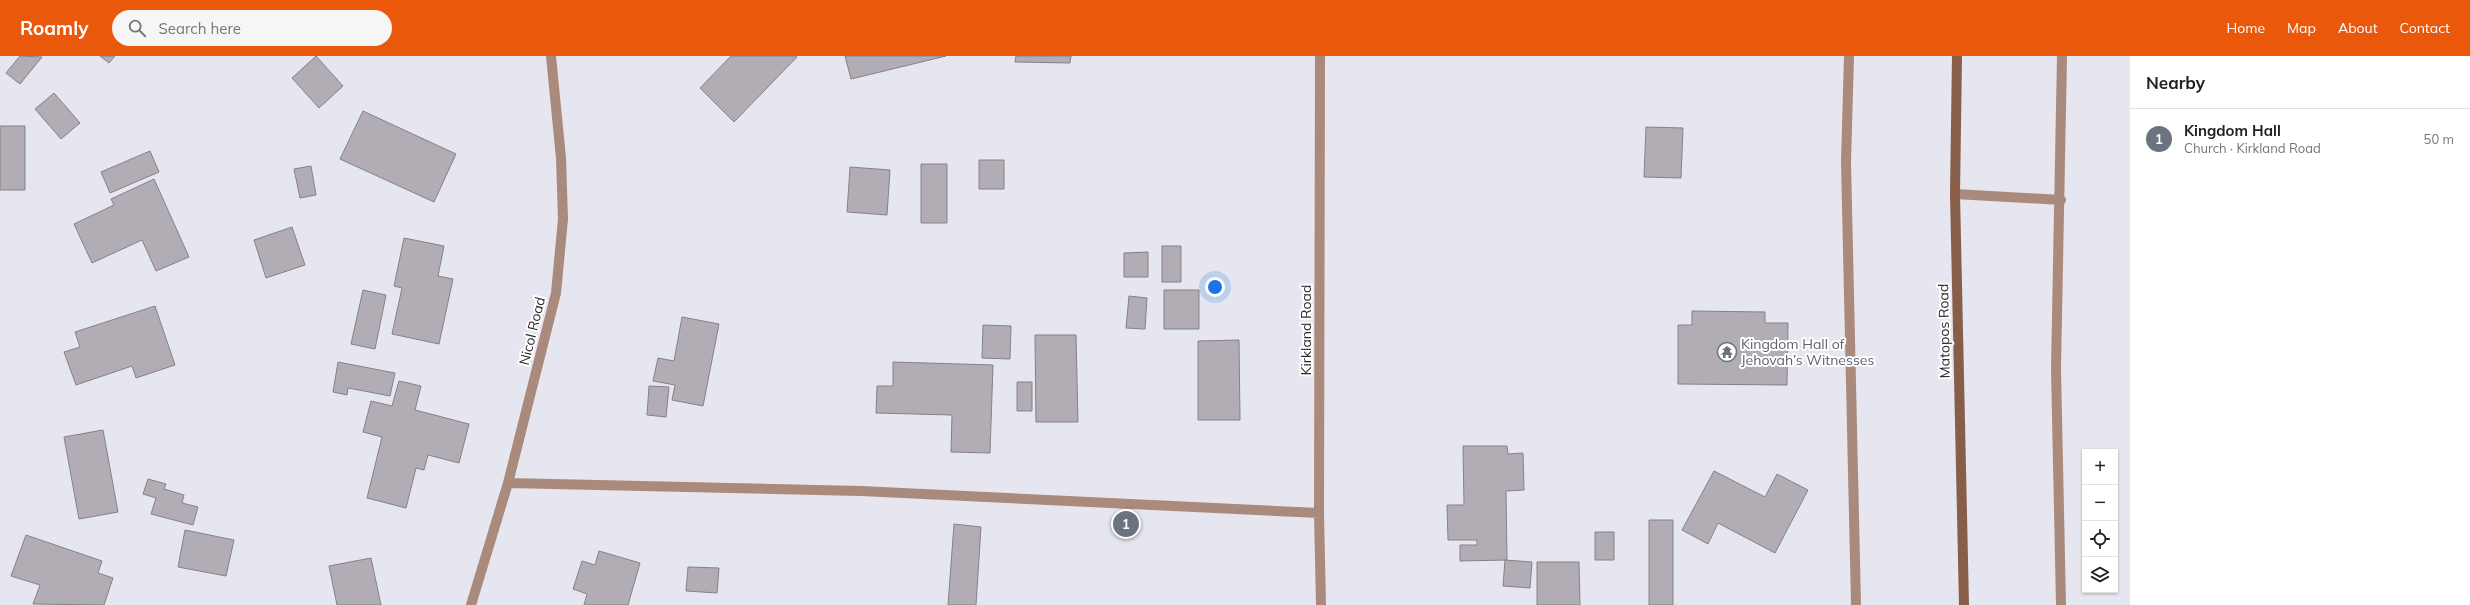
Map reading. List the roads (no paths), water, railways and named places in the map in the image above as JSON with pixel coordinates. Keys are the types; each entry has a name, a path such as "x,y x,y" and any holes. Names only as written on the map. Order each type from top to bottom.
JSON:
{"main road":[{"name":"Matopos Road","path":"1957,56 1955,194 1964,605"}],"street":[{"name":"Nicol Road","path":"470,605 508,483 556,293 563,219 561,158 551,56"},
{"name":"Kirkland Road","path":"1320,56 1319,513 1321,605"},
{"path":"1849,56 1846,162 1856,605"},
{"path":"2061,605 2056,369 2061,200 2062,56"},
{"path":"1955,194 2061,200"},
{"path":"508,483 861,491 1319,513"}],"place":[{"name":"Kingdom Hall of Jehovah’s Witnesses","path":"1727,352"},
{"name":"Kingdom Hall","path":"1126,524"}]}
